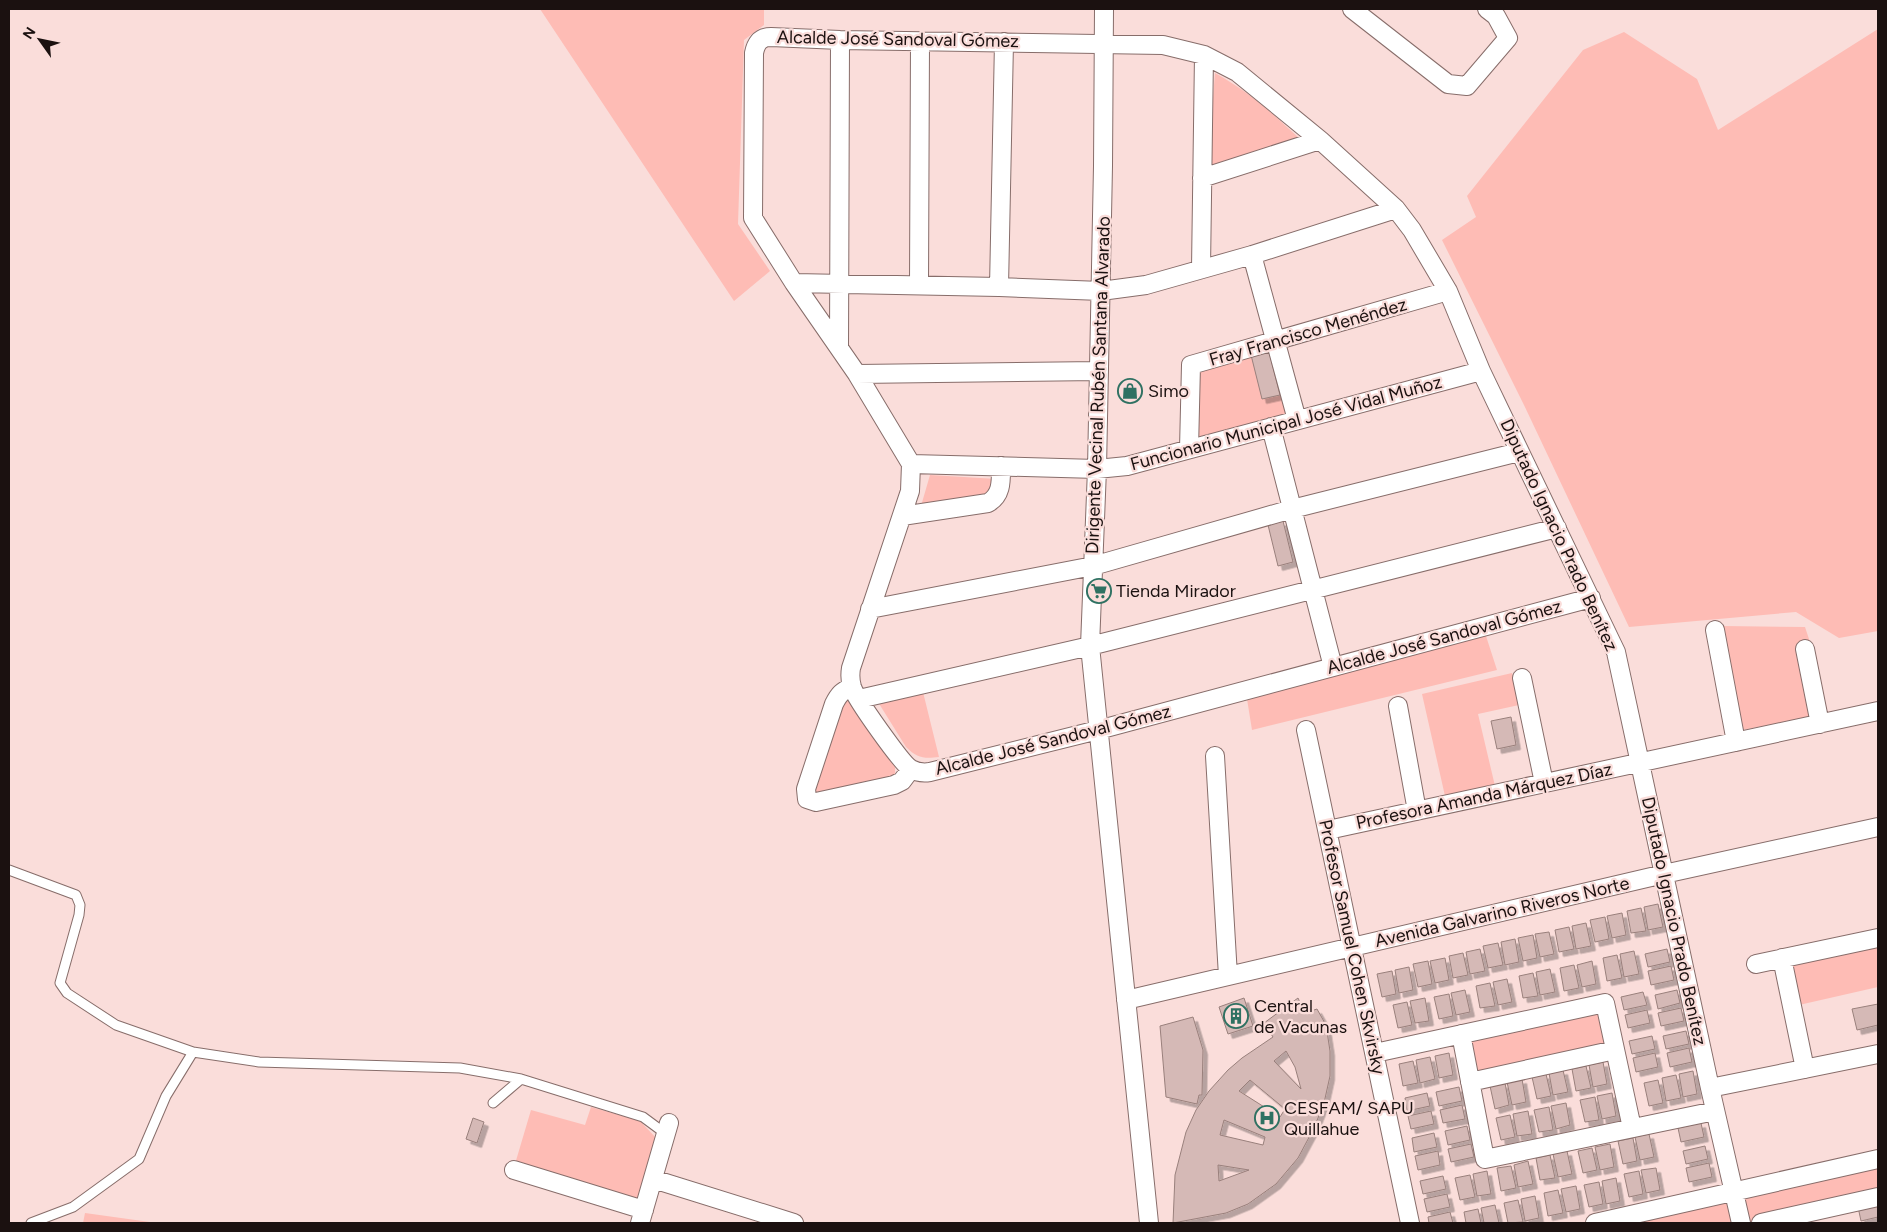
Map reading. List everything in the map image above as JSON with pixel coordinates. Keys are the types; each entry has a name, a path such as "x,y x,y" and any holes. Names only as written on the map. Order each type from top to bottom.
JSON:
{"street":[{"name":"Dirigente Vecinal Rubén Santana Alvarado","path":"1104,9 1097,469 1090,646 1149,1223"},
{"path":"1352,9 1448,84 1467,86 1508,38 1496,16 1487,9"},
{"name":"Alcalde José Sandoval Gómez","path":"911,464 857,374 755,224 752,212 754,53 757,44 762,38 766,37 1103,44"},
{"path":"839,348 840,40"},
{"path":"919,285 920,41"},
{"path":"1000,287 1004,42"},
{"name":"Diputado Ignacio Prado Benítez","path":"1103,44 1163,45 1204,54 1236,72 1320,140 1396,209 1412,230 1448,292 1481,371 1616,652 1741,1223"},
{"path":"1201,269 1204,54"},
{"path":"1202,178 1320,140"},
{"path":"794,283 1000,287 1100,292 1146,285 1252,255 1396,209"},
{"path":"1252,255 1298,420"},
{"name":"Fray Francisco Menéndez","path":"1189,449 1191,365 1448,292"},
{"path":"857,374 1098,371"},
{"name":"Funcionario Municipal José Vidal Muñoz","path":"911,464 1097,469 1127,466 1481,371"},
{"path":"1271,427 1334,667"},
{"path":"870,610 1093,566 1292,509 1520,452"},
{"path":"855,693 850,678 851,668 910,491 911,464"},
{"path":"902,516 988,503 994,500 1000,490 1001,466"},
{"path":"911,769 902,781 894,785 816,802 807,799 806,789 834,704 844,690 855,693 1090,646 1313,588 1557,528"},
{"name":"Alcalde José Sandoval Gómez","path":"855,693 899,758 911,769 923,773 1098,730 1591,598"},
{"path":"1715,630 1736,742"},
{"path":"1805,649 1820,724"},
{"path":"1522,678 1544,783"},
{"path":"1398,706 1417,811"},
{"name":"Profesora Amanda Márquez Díaz","path":"1328,830 1878,711"},
{"name":"Profesor Samuel Cohen Skvirsky","path":"1306,730 1410,1223"},
{"path":"1215,756 1228,976"},
{"name":"Avenida Galvarino Riveros Norte","path":"1126,1000 1664,874 1878,827"},
{"path":"1756,964 1878,938"},
{"path":"1782,958 1806,1069"},
{"path":"1375,1053 1605,1003 1632,1128"},
{"path":"1461,1034 1484,1159 1715,1110"},
{"path":"1470,1082 1615,1050"},
{"path":"1710,1088 1878,1054"},
{"path":"514,1170 642,1216 668,1128"},
{"path":"1595,1223 1878,1159"},
{"path":"653,1179 794,1223"},
{"path":"1761,1223 1836,1215 1878,1197"}],"lane":[{"path":"9,870 76,896 80,905 79,915 60,983 67,993 116,1025 193,1052 258,1062 460,1068 521,1079 643,1117 668,1128"},
{"path":"30,1223 73,1207 139,1159 166,1096 193,1052"},
{"path":"493,1103 521,1079"}],"path":[{"path":"1200,1219 1201,1223"}],"shaded area":[{"path":"540,9 764,9 764,25 744,40 738,224 770,271 734,301"},
{"path":"1878,29 1878,631 1839,638 1796,612 1629,627 1523,403 1442,240 1476,217 1467,196 1583,50 1624,32 1697,79 1718,130"},
{"path":"1215,73 1271,112 1302,141 1207,172"},
{"path":"1274,342 1296,419 1190,448 1192,366"},
{"path":"930,475 997,479 988,496 921,506"},
{"path":"1722,626 1805,627 1811,645 1798,649 1809,717 1742,730"},
{"path":"1486,636 1497,670 1252,730 1247,699"},
{"path":"1512,673 1519,705 1478,714 1495,786 1445,796 1422,694"},
{"path":"850,692 870,734 895,767 895,775 890,781 817,794 812,786 842,697"},
{"path":"923,692 939,757 921,757 910,751 878,702"},
{"path":"1878,947 1878,987 1799,1005 1791,966"},
{"path":"1599,1012 1606,1044 1476,1073 1470,1040"},
{"path":"591,1107 640,1121 657,1139 640,1205 515,1164 531,1110 585,1125"},
{"path":"1878,1164 1878,1194 1746,1223 1617,1223"},
{"path":"85,1213 157,1223 83,1223"}],"building":[{"path":"1269,351 1280,395 1262,399 1251,355"},
{"path":"1283,521 1293,562 1278,566 1268,525"},
{"path":"1511,717 1516,745 1497,749 1491,721"},
{"path":"1658,904 1663,927 1648,930 1644,907"},
{"path":"1641,908 1646,931 1631,933 1627,911"},
{"path":"1622,913 1626,935 1612,938 1607,916"},
{"path":"1605,917 1609,939 1595,942 1590,920"},
{"path":"1586,923 1591,946 1576,949 1572,926"},
{"path":"1569,927 1574,949 1559,952 1555,930"},
{"path":"1549,932 1554,954 1540,957 1535,934"},
{"path":"1533,935 1537,958 1523,961 1518,938"},
{"path":"1515,939 1519,962 1505,965 1501,942"},
{"path":"1498,943 1503,965 1488,968 1483,946"},
{"path":"1480,949 1485,971 1470,974 1466,952"},
{"path":"1667,949 1670,962 1648,967 1645,954"},
{"path":"1634,951 1639,974 1624,977 1620,954"},
{"path":"1463,953 1468,975 1453,978 1449,956"},
{"path":"1617,955 1622,978 1607,981 1603,958"},
{"path":"1445,958 1449,980 1435,983 1430,961"},
{"path":"1428,961 1432,984 1418,987 1413,964"},
{"path":"1592,961 1596,984 1582,987 1577,965"},
{"path":"1574,965 1579,988 1564,991 1560,968"},
{"path":"1671,966 1674,980 1651,985 1648,971"},
{"path":"1409,967 1413,990 1399,993 1395,970"},
{"path":"1550,969 1555,992 1540,995 1536,972"},
{"path":"1392,971 1396,994 1382,997 1377,974"},
{"path":"1533,973 1538,996 1523,998 1519,976"},
{"path":"1507,979 1512,1002 1498,1005 1493,982"},
{"path":"1490,983 1495,1006 1480,1008 1476,986"},
{"path":"1465,990 1470,1012 1456,1015 1451,993"},
{"path":"1677,990 1680,1003 1658,1009 1655,995"},
{"path":"1643,992 1647,1005 1624,1010 1621,997"},
{"path":"1449,994 1453,1016 1439,1019 1434,997"},
{"name":"Central de Vacunas","path":"1244,998 1253,1026 1228,1034 1219,1007"},
{"path":"1298,998 1305,1013 1317,1009 1326,1025 1330,1051 1330,1076 1324,1103 1314,1128 1298,1158 1276,1184 1248,1204 1226,1213 1173,1223 1175,1175 1186,1132 1196,1110 1209,1091 1228,1070 1273,1037 1264,1023","holes":["1286,1051 1295,1067 1301,1089 1274,1061","1250,1080 1285,1109 1280,1117 1239,1091","1224,1120 1265,1137 1263,1145 1220,1135","1218,1165 1249,1170 1219,1181"]},
{"path":"1425,998 1429,1021 1415,1023 1410,1001"},
{"path":"1407,1002 1412,1025 1398,1028 1393,1005"},
{"path":"1878,1004 1878,1025 1857,1030 1852,1009"},
{"path":"1681,1008 1684,1021 1661,1026 1658,1013"},
{"path":"1647,1010 1650,1023 1628,1028 1625,1015"},
{"path":"1193,1017 1203,1050 1202,1095 1199,1095 1197,1104 1166,1097 1160,1026"},
{"path":"1686,1031 1689,1044 1666,1049 1663,1036"},
{"path":"1652,1036 1655,1049 1632,1054 1629,1041"},
{"path":"1689,1048 1692,1062 1670,1067 1667,1053"},
{"path":"1449,1053 1453,1075 1439,1078 1435,1056"},
{"path":"1655,1053 1658,1067 1636,1072 1633,1058"},
{"path":"1430,1057 1435,1079 1420,1083 1416,1060"},
{"path":"1413,1061 1418,1083 1403,1086 1399,1064"},
{"path":"1603,1062 1607,1084 1593,1087 1589,1065"},
{"path":"1586,1066 1591,1088 1576,1091 1572,1069"},
{"path":"1563,1070 1568,1092 1553,1095 1549,1073"},
{"path":"1693,1071 1697,1094 1683,1097 1679,1074"},
{"path":"1546,1074 1551,1096 1537,1099 1532,1077"},
{"path":"1676,1075 1681,1098 1666,1101 1662,1078"},
{"path":"1522,1079 1526,1102 1512,1105 1507,1082"},
{"path":"1658,1080 1663,1103 1649,1106 1644,1083"},
{"path":"1505,1083 1509,1105 1495,1109 1490,1086"},
{"path":"1459,1087 1462,1101 1439,1106 1436,1092"},
{"path":"1427,1093 1430,1106 1407,1111 1405,1098"},
{"path":"1612,1093 1616,1116 1602,1119 1597,1096"},
{"path":"1595,1097 1599,1120 1585,1122 1580,1100"},
{"path":"1566,1103 1570,1125 1556,1129 1551,1106"},
{"path":"1462,1105 1465,1119 1443,1123 1440,1110"},
{"path":"1549,1107 1553,1130 1539,1132 1534,1110"},
{"path":"1431,1111 1434,1124 1411,1129 1408,1116"},
{"path":"1528,1111 1532,1134 1517,1136 1513,1114"},
{"path":"1510,1115 1515,1137 1501,1140 1496,1118"},
{"path":"473,1118 484,1122 477,1143 466,1139"},
{"path":"1701,1123 1704,1137 1681,1142 1678,1128"},
{"path":"1467,1126 1470,1140 1448,1145 1445,1131"},
{"path":"1434,1133 1437,1147 1414,1152 1412,1138"},
{"path":"1649,1134 1654,1157 1640,1160 1635,1137"},
{"path":"1633,1138 1637,1161 1623,1164 1618,1141"},
{"path":"1471,1144 1474,1157 1451,1162 1448,1149"},
{"path":"1610,1144 1614,1167 1600,1170 1595,1147"},
{"path":"1705,1146 1708,1159 1686,1164 1683,1151"},
{"path":"1592,1148 1597,1170 1583,1173 1578,1151"},
{"path":"1438,1151 1440,1165 1418,1170 1415,1156"},
{"path":"1567,1151 1572,1174 1558,1177 1553,1154"},
{"path":"1550,1155 1555,1178 1540,1180 1536,1158"},
{"path":"1528,1161 1533,1184 1518,1187 1514,1165"},
{"path":"1709,1163 1712,1177 1689,1182 1686,1168"},
{"path":"1511,1166 1516,1188 1501,1191 1497,1168"},
{"path":"1656,1168 1660,1190 1646,1193 1641,1170"},
{"path":"1487,1171 1491,1194 1477,1196 1473,1174"},
{"path":"1639,1171 1643,1194 1629,1197 1624,1174"},
{"path":"1470,1175 1475,1197 1460,1200 1455,1178"},
{"path":"1443,1176 1446,1189 1423,1194 1420,1181"},
{"path":"1616,1178 1620,1201 1606,1204 1602,1181"},
{"path":"1599,1182 1603,1204 1589,1207 1584,1185"},
{"path":"1576,1186 1580,1209 1566,1212 1561,1189"},
{"path":"1558,1190 1563,1213 1548,1216 1544,1193"},
{"path":"1447,1194 1450,1207 1427,1212 1424,1199"},
{"path":"1535,1196 1539,1218 1525,1221 1521,1199"},
{"path":"1518,1200 1523,1222 1508,1223 1504,1203"},
{"path":"1878,1203 1878,1217 1861,1221 1858,1207"},
{"path":"1495,1205 1499,1223 1484,1223 1481,1208"},
{"path":"1478,1209 1481,1223 1466,1223 1464,1212"},
{"path":"1450,1212 1453,1223 1429,1223 1428,1217"}],"place":[{"name":"Simo","path":"1130,391"},
{"name":"Tienda Mirador","path":"1099,591"},
{"name":"Central de Vacunas","path":"1236,1016"},
{"name":"CESFAM/ SAPU Quillahue","path":"1267,1118"}]}
